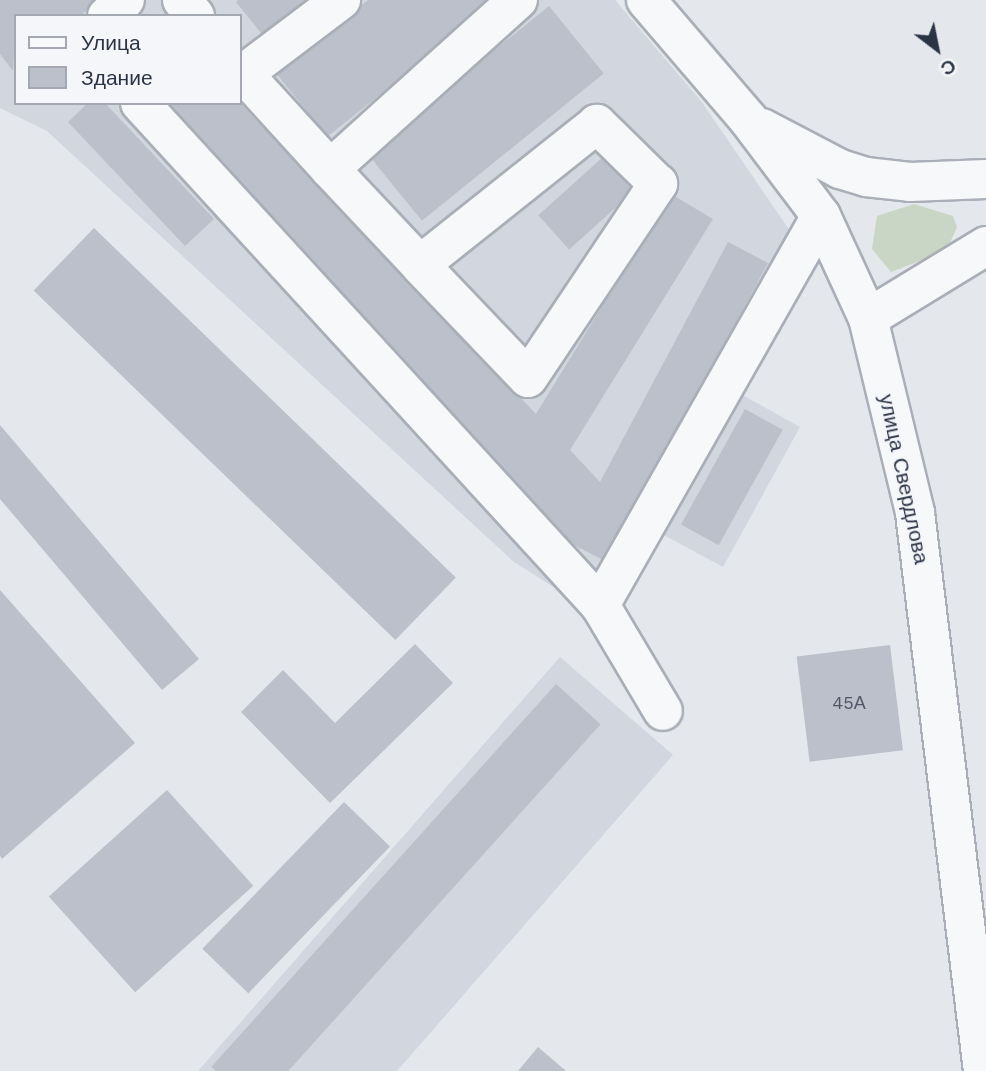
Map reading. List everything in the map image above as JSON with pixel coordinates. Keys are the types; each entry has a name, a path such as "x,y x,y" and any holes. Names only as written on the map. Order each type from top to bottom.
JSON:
{"street":[{"path":"109,14 125,0"},
{"path":"182,0 193,14"},
{"path":"341,0 242,72 330,169 420,265 528,378 658,184 597,124 420,265"},
{"path":"330,169 518,0"},
{"name":"улица Свердлова","path":"646,0 748,119 821,216 868,318 915,513 983,1071"},
{"path":"142,105 600,605 663,711"},
{"path":"748,119 818,159 866,177 910,182 986,179"},
{"path":"600,605 821,216"},
{"path":"868,318 986,246"}],"shaded area":[{"path":"0,0 615,0 701,101 808,257 739,393 800,427 723,567 662,534 612,624 514,562 47,131 0,108"},
{"path":"560,657 673,755 397,1071 198,1071"}],"green space":[{"path":"914,204 953,216 957,227 950,243 930,257 891,272 872,249 877,216"}],"building":[{"path":"0,0 100,0 82,14 14,14 13,71 0,54"},
{"path":"238,0 313,0 265,38 236,2"},
{"path":"368,0 498,0 327,137 276,73"},
{"path":"549,6 604,74 422,221 367,153"},
{"path":"86,105 107,105 214,219 185,246 68,122"},
{"path":"170,105 242,105 536,414 671,194 713,219 570,450 600,482 728,242 768,263 607,562 568,542"},
{"path":"603,157 634,191 569,249 538,215"},
{"path":"94,228 456,577 395,640 34,291"},
{"path":"745,409 783,430 719,545 681,524"},
{"path":"0,425 199,659 162,690 0,499"},
{"path":"0,590 135,743 2,859 0,856"},
{"path":"415,644 453,683 330,803 241,712 283,670 335,723"},
{"path":"890,645 903,750 810,762 797,656"},
{"path":"556,684 601,724 288,1071 216,1071 211,1067"},
{"path":"167,790 253,886 135,992 49,896"},
{"path":"344,802 390,846 248,993 202,949"},
{"path":"538,1047 566,1071 518,1071"}]}
